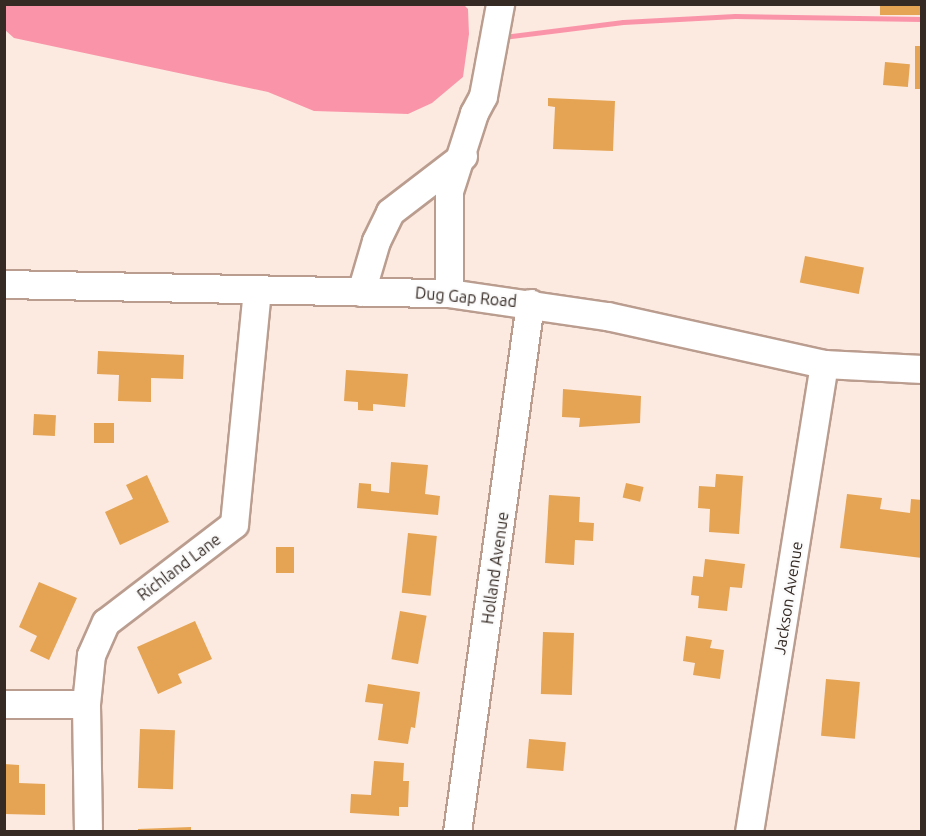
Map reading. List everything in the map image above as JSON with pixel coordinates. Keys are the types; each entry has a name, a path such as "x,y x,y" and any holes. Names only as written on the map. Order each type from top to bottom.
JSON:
{"street":[{"path":"449,293 449,191 463,156 474,113 483,96 500,4"},
{"path":"361,292 376,241 390,212 463,156"},
{"name":"Dug Gap Road","path":"4,284 257,291 449,293 607,316 824,364 921,369"},
{"name":"Richland Lane","path":"88,831 86,704 91,655 106,622 234,524 257,291"},
{"name":"Holland Avenue","path":"457,831 530,303"},
{"name":"Jackson Avenue","path":"749,831 824,364"},
{"path":"4,704 86,704"}],"shaded area":[{"path":"5,5 464,5 468,9 469,34 463,77 432,103 408,114 314,111 268,92 14,38 5,30"}],"building":[{"path":"880,4 922,4 922,15 880,15"},
{"path":"915,46 922,46 922,89 915,89"},
{"path":"885,62 910,64 908,87 883,85"},
{"path":"548,98 615,101 613,151 553,149 555,107 548,106"},
{"path":"805,256 864,267 859,294 800,283"},
{"path":"98,351 184,355 183,379 151,378 151,402 118,401 119,375 97,374"},
{"path":"346,370 408,374 405,407 373,404 373,411 358,410 358,402 344,401"},
{"path":"563,389 641,396 640,423 579,427 580,418 562,417"},
{"path":"34,414 56,415 55,436 33,435"},
{"path":"94,423 114,423 114,443 94,443"},
{"path":"391,462 428,465 425,494 440,496 438,515 357,508 359,483 371,484 371,491 389,493"},
{"path":"716,474 743,476 739,534 709,532 710,509 698,508 699,486 715,487"},
{"path":"147,475 169,522 120,545 105,512 133,499 126,485"},
{"path":"626,483 644,487 640,502 623,498"},
{"path":"847,494 882,498 880,509 910,513 911,499 922,500 922,558 840,548"},
{"path":"549,495 580,497 579,522 594,523 593,541 575,540 574,565 545,563"},
{"path":"408,533 437,536 431,596 402,593"},
{"path":"276,547 294,547 294,573 276,573"},
{"path":"705,559 745,564 742,588 730,587 727,611 698,608 699,596 691,595 693,576 703,577"},
{"path":"39,582 77,598 49,660 30,651 37,636 19,627"},
{"path":"400,611 427,616 418,664 391,659"},
{"path":"195,621 212,659 178,674 182,683 158,694 137,647"},
{"path":"543,632 574,633 572,695 541,694"},
{"path":"686,636 712,640 710,648 724,650 720,679 693,675 695,663 683,661"},
{"path":"826,679 860,682 855,739 821,736"},
{"path":"368,684 420,692 415,728 411,727 408,744 378,740 383,704 365,702"},
{"path":"140,729 175,730 173,789 138,788"},
{"path":"529,739 566,742 563,771 526,768"},
{"path":"374,761 404,763 403,781 409,781 408,807 399,807 399,816 350,813 351,794 371,795"},
{"path":"4,764 19,765 19,783 45,784 45,815 4,814"},
{"path":"191,827 191,832 138,832 138,829"}],"waterway":[{"path":"503,37 623,22 735,16 922,19"}]}
